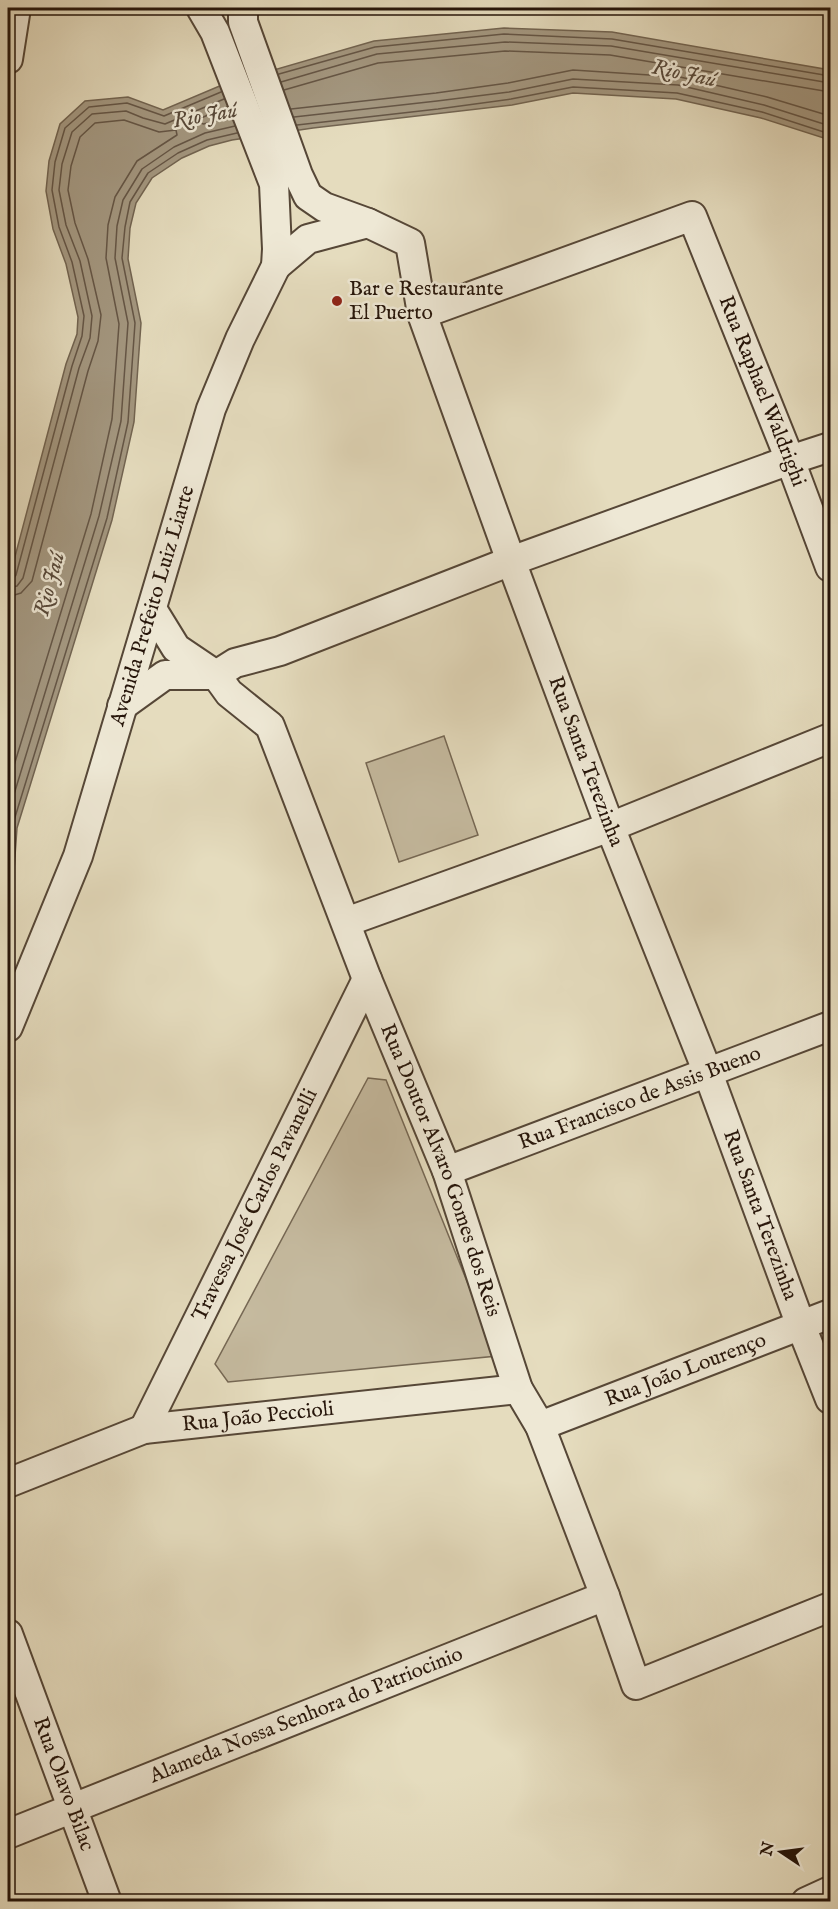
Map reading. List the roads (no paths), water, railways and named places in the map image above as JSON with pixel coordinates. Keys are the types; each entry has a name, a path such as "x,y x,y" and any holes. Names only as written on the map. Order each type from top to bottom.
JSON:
{"street":[{"path":"8,59 16,8"},
{"path":"201,8 215,32 286,179"},
{"path":"243,15 286,179"},
{"name":"Rua Santa Terezinha","path":"286,179 324,207 368,223 410,243 422,314 511,561 610,827 708,1073 801,1326 831,1399"},
{"name":"Avenida Prefeito Luiz Liarte","path":"8,1027 78,856 211,409 240,339 276,266 286,179"},
{"name":"Rua Raphael Waldrighi","path":"422,314 692,216 831,567"},
{"path":"276,266 308,239 368,223"},
{"path":"122,706 165,675 216,675 235,663 280,651 511,561 831,447"},
{"name":"Rua Doutor Alvaro Gomes dos Reis","path":"152,609 176,648 216,675 229,693 270,726 367,980 447,1171 518,1389 540,1426 636,1684 831,1607"},
{"path":"346,922 610,827 831,738"},
{"name":"Travessa José Carlos Pavanelli","path":"144,1429 367,980"},
{"name":"Rua Francisco de Assis Bueno","path":"447,1171 831,1026"},
{"name":"Rua João Lourenço","path":"540,1426 831,1314"},
{"name":"Rua João Peccioli","path":"8,1483 144,1429 518,1389"},
{"name":"Alameda Nossa Senhora do Patriocinio","path":"8,1834 605,1596"},
{"name":"Rua Olavo Bilac","path":"8,1634 107,1902"},
{"path":"806,1902 831,1891"}],"water":[{"name":"Rio Jaú","path":"504,28 612,32 830,70 830,140 761,118 676,99 573,93 512,105 313,128 232,140 209,146 182,158 152,178 136,203 130,228 128,259 141,323 134,422 112,520 17,828 13,884 8,899 8,583 66,364 77,334 78,317 66,264 53,229 46,191 49,161 60,124 85,101 128,97 163,110 222,85 374,41"}],"place":[{"name":"Bar e Restaurante El Puerto","path":"337,301"}]}
